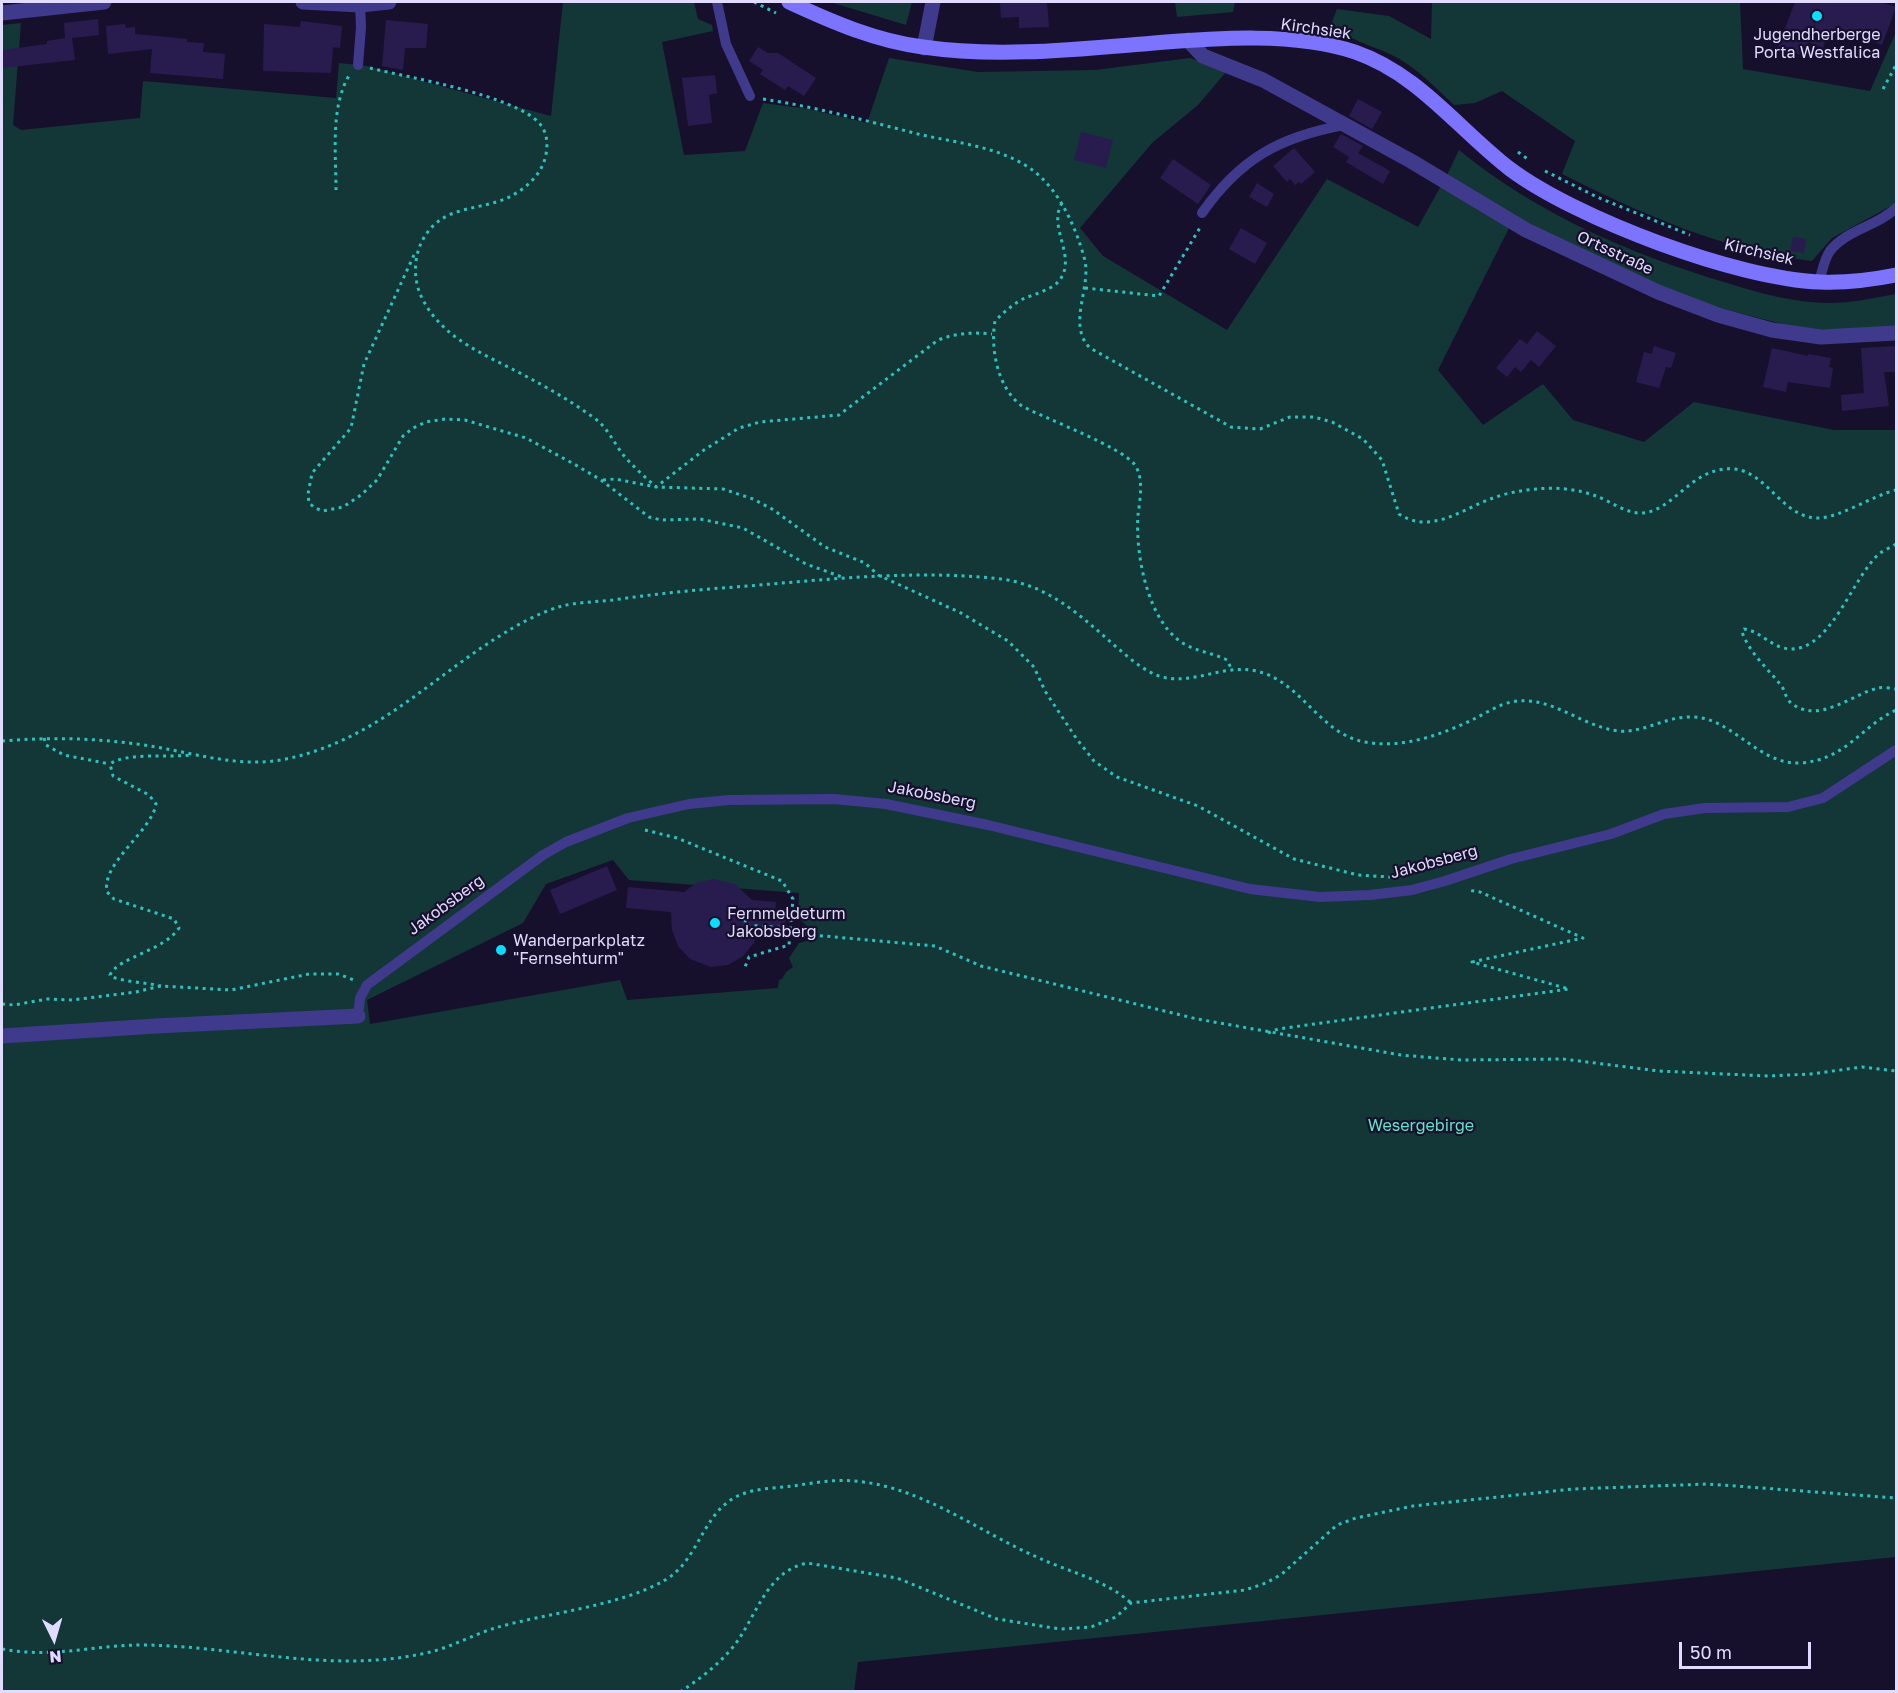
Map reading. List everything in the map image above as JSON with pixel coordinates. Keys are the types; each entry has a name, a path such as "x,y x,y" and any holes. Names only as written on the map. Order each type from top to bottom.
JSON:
{"main road":[{"name":"Kirchsiek","path":"789,2 849,29 924,48 1012,51 1225,38 1316,44 1353,52 1384,64 1412,81 1485,148 1514,171 1550,193 1651,238 1717,262 1756,273 1819,282 1851,281 1896,275"}],"street":[{"path":"2,13 104,2"},
{"path":"303,2 360,5 388,2"},
{"path":"924,48 933,2"},
{"name":"Ortsstraße","path":"1188,40 1211,60 1263,80 1526,230 1618,275 1718,315 1772,330 1821,337 1896,333"},
{"path":"2,1036 358,1016"}],"lane":[{"path":"717,2 726,44 750,96"},
{"path":"358,65 360,5"},
{"path":"1202,213 1217,191 1241,166 1270,147 1300,135 1344,125"},
{"path":"1819,282 1830,251 1852,235 1888,216 1896,207"},
{"name":"Jakobsberg","path":"367,985 543,855 566,842 628,818 689,804 729,800 834,799 886,804 988,825 1250,889 1320,897 1412,890 1511,859 1611,834 1664,814 1705,808 1788,807 1823,798 1896,750"},
{"path":"358,1016 360,998 367,985"}],"path":[{"path":"336,190 337,116 348,78 358,65 504,102 525,112 541,124 547,136 543,168 531,182 512,196 447,216 431,230 415,254 364,364 358,404 351,428 312,473 308,494 309,503 323,511 343,507 377,480 403,436 426,422 445,419 485,424 526,438 601,480 649,517 661,520 700,519 743,528 806,564 844,578"},
{"path":"1883,89 1896,65"},
{"path":"750,96 812,107 977,147 1014,158 1032,169 1049,184 1062,203 1084,256 1086,288 1079,318 1080,335 1090,348 1232,427 1260,429 1290,417 1314,417 1332,422 1363,439 1383,460 1399,514 1415,522 1434,522 1492,498 1548,488 1594,495 1635,513 1650,512 1709,472 1724,469 1744,471 1798,513 1818,518 1828,517 1896,490"},
{"path":"1516,151 1534,163"},
{"path":"1543,169 1597,197 1691,235"},
{"path":"1062,203 1057,214 1066,263 1064,272 1052,287 1008,308 995,321 993,334 1003,381 1014,400 1061,426 1102,442 1128,458 1136,467 1140,492 1137,533 1150,600 1172,632 1187,645 1227,660 1231,668"},
{"path":"1086,288 1159,296 1201,228 1202,213"},
{"path":"415,254 416,274 421,295 447,331 464,344 532,379 594,418 607,430 633,466 656,487"},
{"path":"656,487 712,444 739,428 770,420 839,415 938,340 953,335 976,332 993,334"},
{"path":"601,480 615,478 656,487 723,489 753,499 772,509 825,547 865,563 878,575 961,614 1008,641 1034,667 1045,691 1094,761 1117,777 1198,806 1294,859 1358,875 1399,878"},
{"path":"1896,544 1880,553 1824,632 1804,647 1783,648 1772,645 1750,630 1744,629 1742,632 1782,686 1790,703 1801,708 1818,710 1836,706 1879,688 1896,689"},
{"path":"2,741 44,738 99,739 248,764 285,759 332,745 361,733 396,711 506,632 559,607 673,592 878,575 1000,579 1024,583 1070,607 1131,660 1155,674 1176,679 1199,677 1231,668 1273,675 1290,687 1324,721 1342,734 1360,742 1384,745 1428,738 1507,703 1527,701 1548,704 1617,731 1634,730 1687,716 1703,718 1717,723 1777,760 1799,763 1842,751 1864,735 1877,720 1896,710"},
{"path":"44,738 46,745 64,755 110,764 123,757 168,758 194,755"},
{"path":"110,764 112,776 149,795 156,804 153,815 125,850 107,880 107,892 114,899 174,919 179,928 169,939 119,964 110,975 116,980 146,982 161,986 231,990 323,973 338,974 367,985"},
{"path":"639,831 653,830 677,838 782,881 792,899 789,945 749,957 745,967"},
{"path":"1268,1033 1278,1029 1569,989 1472,962 1583,938 1480,892 1457,888 1445,881"},
{"path":"746,912 745,925 935,946 981,966 1197,1019 1401,1055 1461,1060 1563,1059 1659,1071 1768,1076 1811,1074 1862,1067 1896,1071"},
{"path":"2,1004 14,1005 47,999 72,1000 136,992 161,986"},
{"path":"2,1649 22,1653 64,1653 143,1645 330,1662 382,1660 429,1653 496,1627 639,1592 666,1580 682,1568 724,1503 742,1494 844,1481 890,1487 921,1499 1037,1558 1119,1592 1131,1603"},
{"path":"680,1692 714,1667 735,1645 769,1589 783,1572 807,1563 897,1578 998,1619 1060,1629 1091,1627 1116,1617 1131,1603 1245,1590 1282,1574 1337,1525 1356,1518 1413,1506 1561,1490 1699,1484 1767,1486 1896,1498"}],"green space":[{"name":"Wesergebirge","path":"563,2 694,2 698,19 712,25 713,31 662,42 684,155 745,151 763,103 809,109 867,123 889,58 978,72 1095,70 1190,58 1227,71 1198,105 1152,143 1080,228 1103,256 1227,330 1327,179 1418,227 1441,186 1510,226 1438,370 1483,425 1543,384 1573,420 1644,442 1694,402 1834,430 1896,430 1896,1557 858,1662 854,1691 2,1692 2,25 21,23 13,125 21,130 140,118 143,81 336,98 339,63 367,66 551,116","holes":["613,860 629,880 799,893 798,918 808,927 807,941 799,943 789,958 793,967 779,980 778,988 627,1000 620,980 370,1024 367,1000 523,923 546,884"]},
{"path":"830,2 912,2 906,25"},
{"path":"1175,2 1235,2 1233,12 1177,17"},
{"path":"1432,2 1740,2 1743,69 1870,91 1896,32 1896,200 1893,205 1832,238 1812,261 1747,249 1652,216 1562,174 1575,141 1502,91 1475,103 1454,105 1409,65 1352,38 1332,22 1337,9 1389,16 1431,39"},
{"path":"1459,150 1520,194 1552,213 1620,245 1691,272 1764,294 1803,301 1846,302 1896,294 1896,326 1831,330 1794,327 1689,300 1589,258 1446,177"}],"building":[{"path":"1000,2 1047,2 1049,27 1019,28 1019,17 1001,18"},
{"path":"1795,2 1880,2 1896,7 1882,45 1840,29 1838,35 1829,31 1823,48 1808,42 1804,56 1778,47"},
{"path":"98,19 99,35 72,38 75,60 2,68 2,50 47,44 47,41 65,38 64,23"},
{"path":"386,20 428,24 426,48 405,48 403,70 382,66"},
{"path":"301,21 342,26 340,48 333,47 331,73 263,71 264,24 300,27"},
{"path":"125,24 126,28 135,27 135,34 187,39 187,42 204,43 203,52 225,54 223,79 150,73 152,49 108,54 106,26"},
{"path":"758,47 768,53 778,53 816,78 804,96 788,86 785,90 760,74 763,70 749,61"},
{"path":"715,75 717,93 709,95 712,123 688,126 682,78"},
{"path":"1358,99 1382,112 1372,129 1349,116"},
{"path":"1081,132 1113,140 1106,168 1074,160"},
{"path":"1341,134 1363,146 1358,153 1390,171 1383,184 1346,162 1349,157 1333,147"},
{"path":"1294,148 1315,172 1301,184 1299,182 1295,185 1290,179 1287,182 1273,166"},
{"path":"1173,159 1211,185 1198,204 1160,178"},
{"path":"1257,183 1274,194 1267,207 1249,197"},
{"path":"1241,228 1267,243 1255,264 1229,249"},
{"path":"1793,237 1806,239 1804,253 1790,251"},
{"path":"1537,331 1556,346 1539,367 1531,360 1521,372 1515,367 1507,377 1496,368 1520,339 1527,344"},
{"path":"1654,346 1676,353 1671,368 1666,367 1659,388 1636,382 1644,352 1652,354"},
{"path":"1896,346 1896,372 1884,372 1889,406 1842,411 1841,395 1864,393 1861,348"},
{"path":"1772,348 1808,356 1808,354 1831,358 1829,367 1833,368 1830,388 1788,382 1786,392 1763,387"},
{"path":"607,866 617,890 560,914 550,890"},
{"name":"Fernmeldeturm Jakobsberg","path":"713,879 735,884 752,900 776,902 775,911 786,912 785,929 759,927 754,943 743,956 728,965 711,967 690,959 678,946 672,930 671,912 626,908 628,887 684,892 696,883"}],"place":[{"name":"Jugendherberge Porta Westfalica","path":"1817,16"},
{"name":"Fernmeldeturm Jakobsberg","path":"715,923"},
{"name":"Wanderparkplatz \"Fernsehturm\"","path":"501,950"}]}
